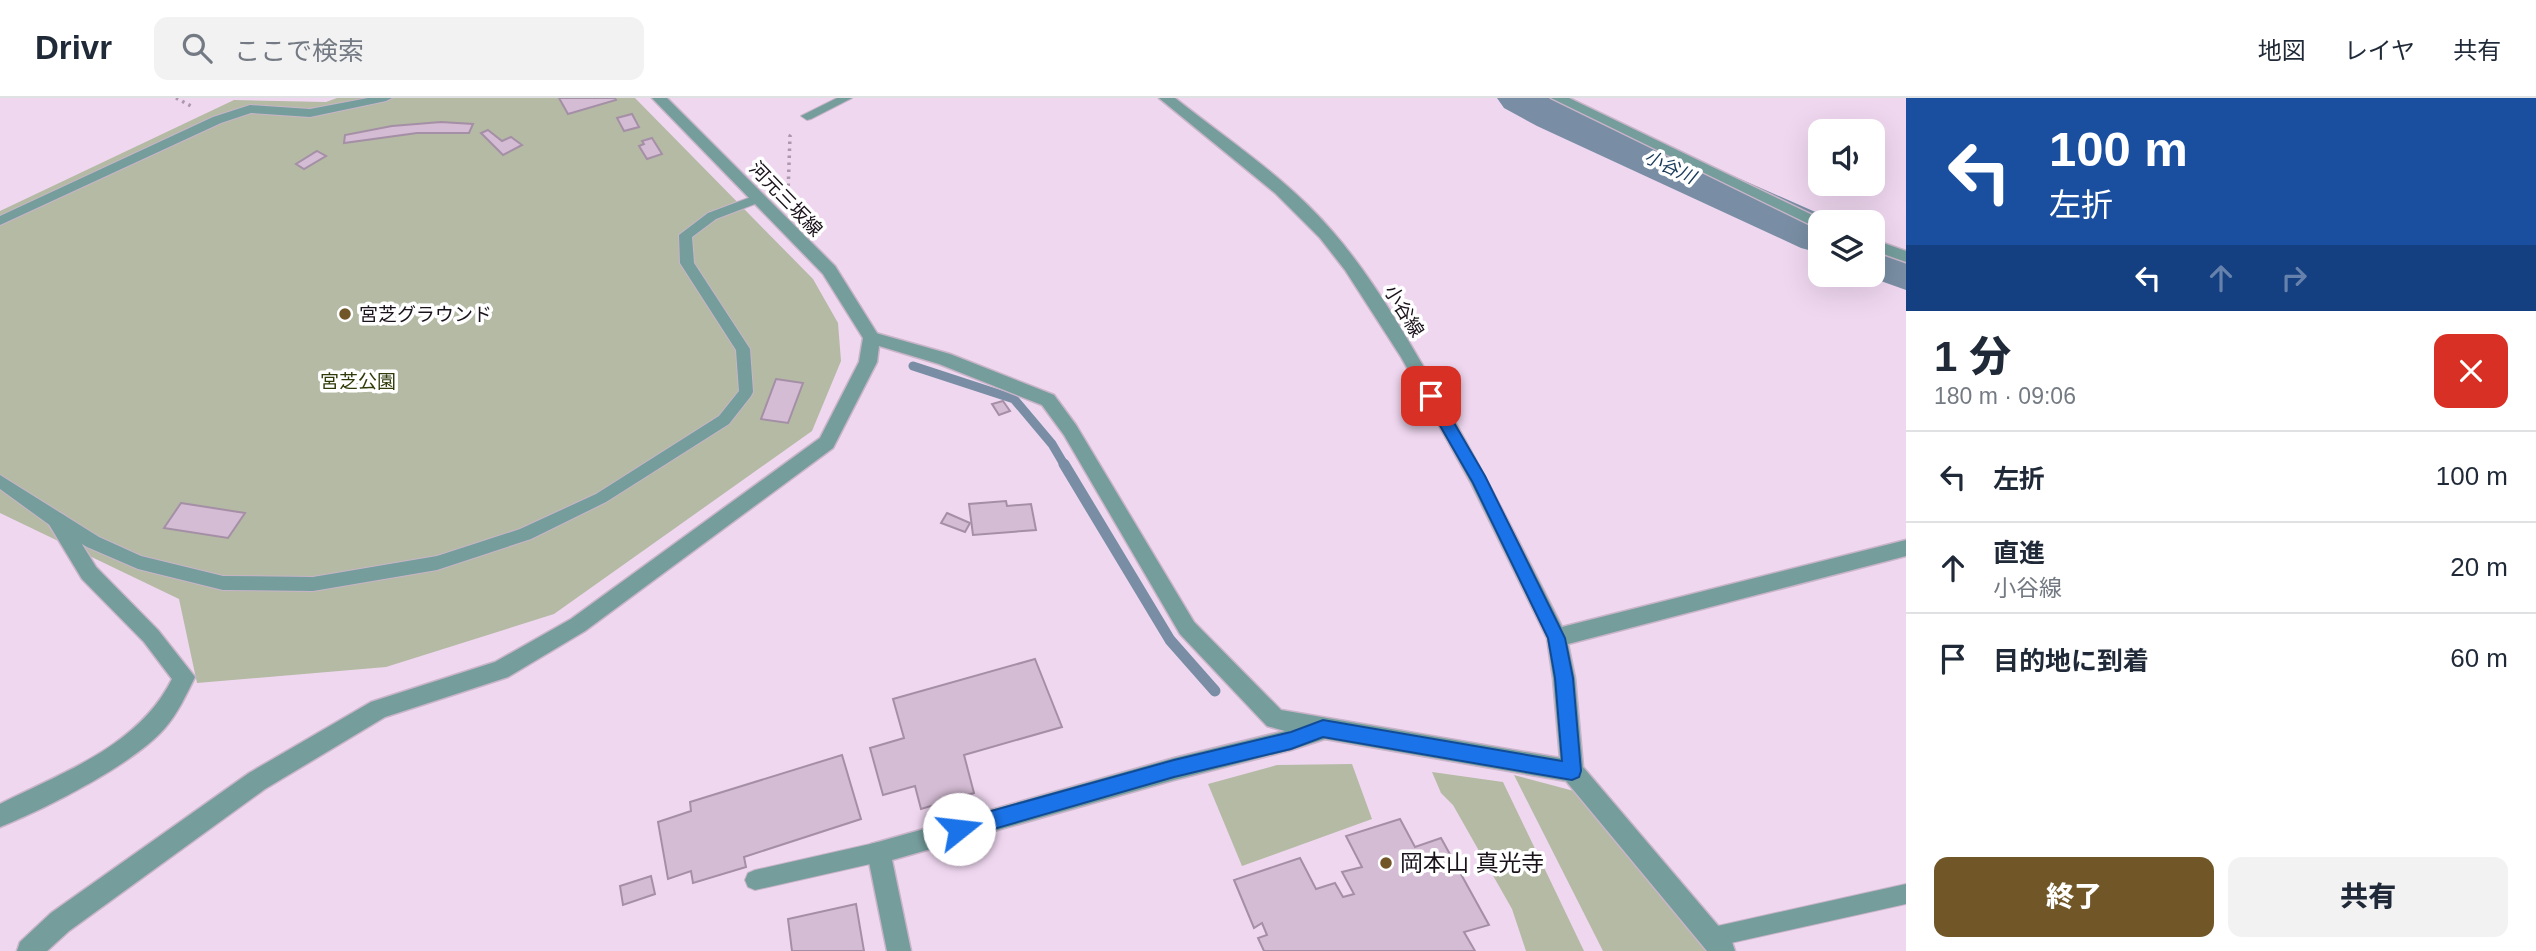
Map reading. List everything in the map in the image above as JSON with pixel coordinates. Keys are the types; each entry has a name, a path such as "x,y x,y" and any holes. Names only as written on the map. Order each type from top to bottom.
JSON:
{"street":[{"name":"河元三坂線","path":"659,98 829,270 872,338"},
{"name":"小谷線","path":"1166,98 1280,191 1326,234 1351,266 1407,354 1479,480 1557,638 1564,678 1572,771"},
{"path":"1558,98 1808,217"},
{"path":"1885,249 1906,257"},
{"path":"29,951 60,922 257,781 379,709 501,670 578,625 827,443 868,362 872,338 944,359 1048,400 1070,430 1187,628 1275,719 1572,771 1718,944"},
{"path":"0,816 114,755 153,726 170,705 184,677 151,636 89,573 57,520"},
{"path":"1557,638 1906,548"},
{"path":"900,951 879,852 1323,729"}],"lane":[{"path":"0,221 216,120 239,112 250,109 310,113 386,98"},
{"path":"807,116 846,98"},
{"path":"0,481 93,542 138,562 223,583 313,584 437,563 525,534 601,498 724,420 746,392 743,349 687,262 685,235 712,216 759,198"},
{"path":"755,880 879,852"},
{"path":"1718,944 1906,894"}],"path":[{"path":"787,227 790,136 807,116"}],"green space":[{"name":"宮芝公園","path":"337,98 635,98 813,279 838,323 841,361 812,431 554,614 386,667 197,683 179,599 0,513 0,211 234,100 326,102"},
{"path":"1352,764 1372,819 1242,866 1208,784 1277,765"},
{"path":"1432,772 1503,782 1584,951 1526,951 1512,909 1453,805 1441,793"},
{"path":"1514,775 1574,791 1613,830 1709,951 1603,951"}],"building":[{"path":"559,98 615,98 616,100 568,114"},
{"path":"632,114 639,127 624,131 617,118"},
{"path":"441,122 473,124 469,133 417,133 344,143 345,135 392,126"},
{"path":"488,130 502,141 511,137 522,145 503,155 481,133"},
{"path":"652,138 662,154 647,159 639,146 644,144 642,141"},
{"path":"317,151 326,156 304,169 296,164"},
{"path":"776,379 803,383 788,423 761,419"},
{"path":"1003,401 1010,411 999,415 992,404"},
{"path":"1006,501 1007,506 1031,504 1036,530 973,535 969,504"},
{"path":"181,503 245,513 228,538 164,528"},
{"path":"947,513 970,523 965,532 941,523"},
{"path":"1035,659 1062,727 964,755 974,793 921,809 915,786 883,795 870,748 904,738 893,699"},
{"path":"842,755 861,819 744,857 746,867 693,883 691,871 668,879 658,822 691,811 690,802"},
{"path":"1400,819 1415,847 1441,838 1489,925 1464,932 1475,951 1264,951 1258,938 1267,935 1262,923 1254,928 1234,880 1300,858 1316,889 1335,883 1343,897 1354,894 1342,872 1362,867 1346,836"},
{"path":"651,876 655,894 623,905 620,886"},
{"path":"856,904 864,951 792,951 788,919"}],"waterway":[{"name":"小谷川","path":"1521,98 1554,116 1808,230"},
{"name":"小谷川","path":"1885,262 1906,271"},
{"path":"913,366 1014,399 1052,444 1065,466"},
{"path":"1064,464 1170,640 1215,691"}],"place":[{"name":"宮芝グラウンド","path":"345,314"},
{"name":"岡本山 真光寺","path":"1386,863"}],"route":[{"path":"959,829 1174,769 1291,740 1323,729 1535,767 1572,771 1564,678 1557,638 1479,480 1431,396"}]}
